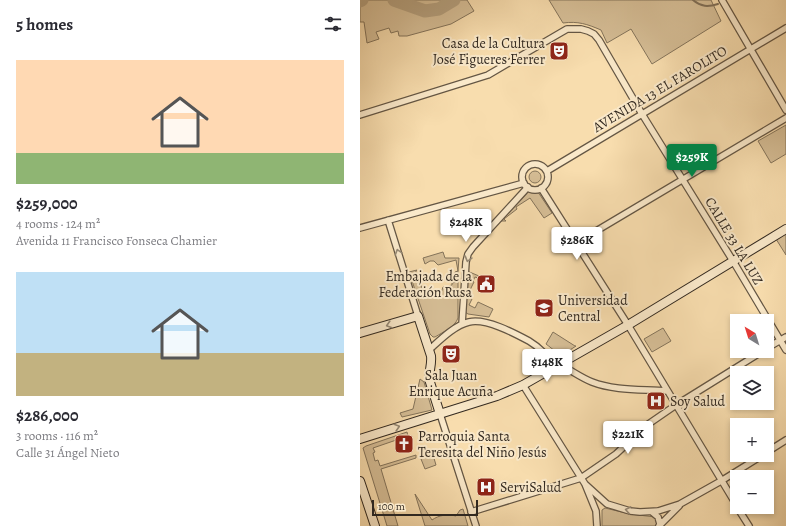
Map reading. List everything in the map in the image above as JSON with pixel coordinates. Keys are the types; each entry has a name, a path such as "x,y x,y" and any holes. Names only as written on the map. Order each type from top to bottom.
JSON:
{"street":[{"path":"722,0 786,110"},
{"name":"AVENIDA 13 EL FAROLITO","path":"547,171 786,28"},
{"name":"CALLE 33 LA LUZ","path":"360,116 482,78 567,29 581,29 594,34 786,350"},
{"path":"576,243 786,118"},
{"path":"360,228 526,185 535,189 541,188 548,179 547,171 543,166 536,164 530,165 525,170 522,176 526,185"},
{"path":"462,324 466,262 468,254 526,185"},
{"path":"541,188 628,325 730,495"},
{"path":"388,220 430,349 432,360 429,379 476,526"},
{"path":"360,439 497,396 524,385 628,325 786,229"},
{"path":"360,333 418,316"},
{"path":"430,349 462,324 479,321 499,326 529,341 561,364 587,380 602,385 624,389 667,391"},
{"path":"774,344 786,337"},
{"path":"471,512 582,478 616,454 647,426 676,405 752,358"},
{"path":"524,385 582,478 596,510 597,526"},
{"path":"774,448 786,440"},
{"path":"585,484 607,504 630,511 652,512 680,504 751,462"},
{"path":"360,481 375,526"},
{"path":"596,510 607,504"},
{"path":"660,525 680,504"},
{"path":"652,512 658,517 660,525"},
{"path":"741,514 749,526"}],"shaded area":[{"path":"360,0 467,0 474,11 451,24 407,36 399,36 398,31 391,33 389,28 376,32 379,39 367,43 364,22 360,22"},
{"path":"549,0 711,0 721,21 652,64 631,29 607,43 601,30 573,22 563,23"},
{"path":"786,125 786,154 771,163 758,141"},
{"path":"535,171 539,173 541,177 539,181 535,183 531,181 529,177 531,173"},
{"path":"529,191 538,192 552,213 544,218 530,198 516,207 517,209 504,219 506,221 501,221"},
{"path":"460,217 463,226 458,232 457,224 451,225 450,219"},
{"path":"786,233 786,255 776,239"},
{"path":"443,252 445,258 459,258 458,271 456,260 438,265 434,261 430,261 425,264 423,258"},
{"path":"417,270 416,275 424,294 434,290 438,294 441,293 443,287 457,282 455,272 458,271 458,318 452,327 433,337 430,334 409,272"},
{"path":"467,271 479,276 478,278 475,277 467,296 472,299 469,305 475,308 478,302 493,309 489,317 468,314 465,312"},
{"path":"663,328 671,341 652,352 644,339"},
{"path":"553,332 576,346 563,354 558,353 546,344"},
{"path":"420,379 424,382 432,410 402,417 400,413 413,409"},
{"path":"407,432 408,436 373,448 375,452 373,453 375,461 378,460 380,466 416,455 416,458 381,469 398,526 387,526 363,448"},
{"path":"433,455 436,465 425,469 421,459"},
{"path":"415,494 432,520 443,515 456,516 460,510 463,509 468,526 425,526"},
{"path":"605,508 630,514 655,517 657,522 656,526 602,526 602,510"}],"waterway":[{"path":"394,0 425,11 439,9 454,0"},
{"path":"693,0 705,6 718,4"}],"place":[{"name":"Casa de la Cultura José Figueres Ferrer","path":"559,51"},
{"name":"Embajada de la Federación Rusa","path":"486,284"},
{"name":"Universidad Central","path":"544,308"},
{"name":"Sala Juan Enrique Acuña","path":"451,354"},
{"name":"Soy Salud","path":"656,401"},
{"name":"Parroquia Santa Teresita del Niño Jesús","path":"404,444"},
{"name":"ServiSalud","path":"486,487"}]}
